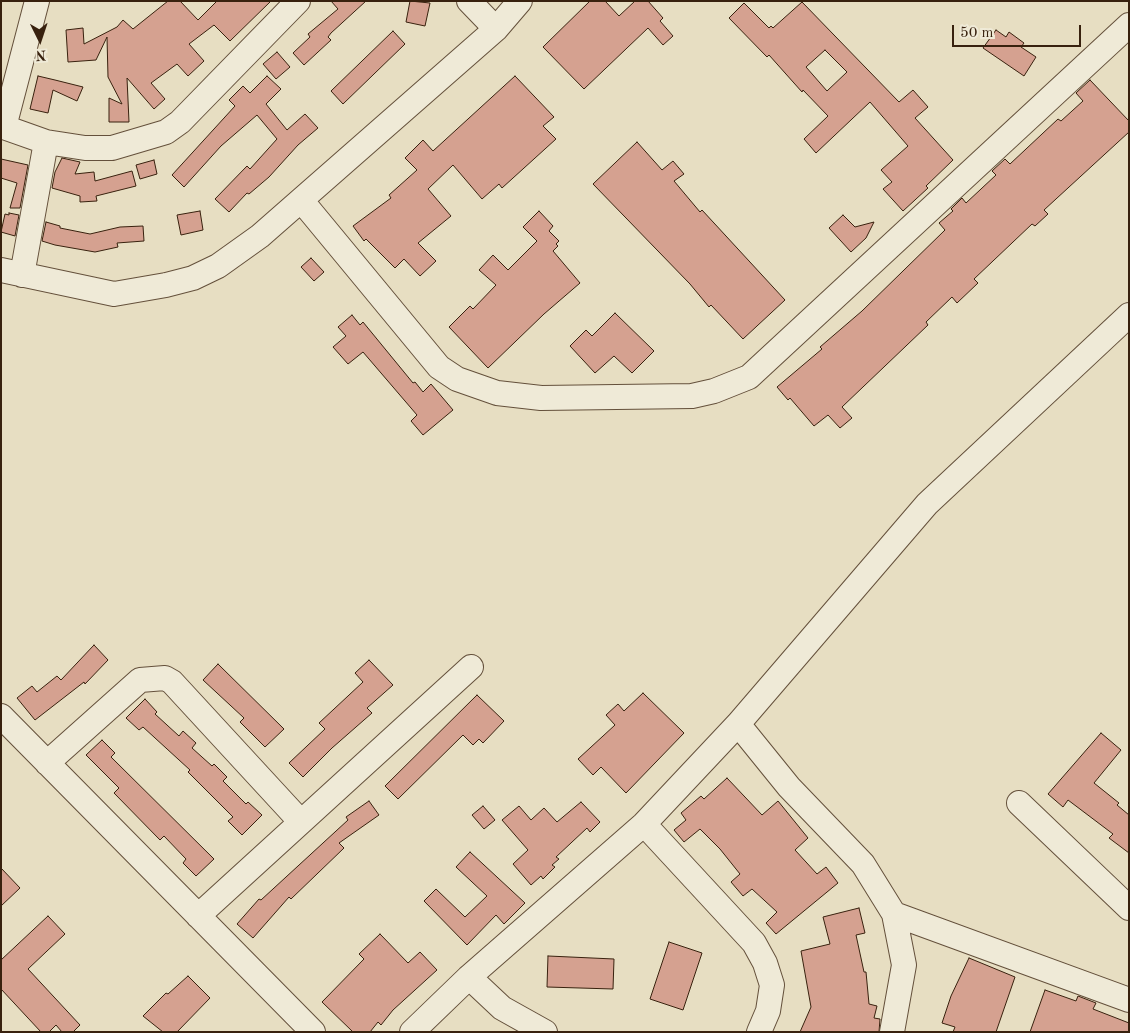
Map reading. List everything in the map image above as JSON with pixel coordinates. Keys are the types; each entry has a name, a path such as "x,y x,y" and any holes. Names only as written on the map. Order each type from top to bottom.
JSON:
{"street":[{"path":"37,1 3,127 46,142 85,148 112,148 166,132 180,122 296,2"},
{"path":"470,1 496,29"},
{"path":"46,142 12,272 114,294 184,280 218,266 260,236 496,29 520,1"},
{"path":"301,200 439,367 457,379 497,393 541,398 692,396 714,391 749,377 1129,25"},
{"path":"412,1032 469,977 644,824 738,724 927,504 1129,315"},
{"path":"198,916 471,667"},
{"path":"47,763 140,680 165,678 172,682 302,822"},
{"path":"1,716 313,1032"},
{"path":"738,724 789,787 863,864 894,914 904,965 893,1031"},
{"path":"1019,803 1129,908"},
{"path":"644,824 754,944 765,963 772,986 768,1011 760,1032"},
{"path":"894,914 1129,1000"},
{"path":"469,977 502,1008 546,1032"}],"building":[{"path":"168,1 180,1 198,20 217,1 271,1 230,41 214,25 189,44 204,61 188,76 177,64 151,83 165,99 154,109 127,78 129,122 109,122 109,98 122,104 108,77 107,37 96,60 68,62 66,30 83,28 84,44 117,27 123,20 133,29"},
{"path":"331,1 366,1 331,33 328,37 331,40 304,65 293,53 310,37 308,34 338,9"},
{"path":"410,1 430,3 425,26 406,22"},
{"path":"590,1 605,1 619,16 635,1 648,1 663,18 660,21 673,36 663,45 648,28 584,89 543,47"},
{"path":"802,2 899,102 913,90 928,107 915,118 953,160 926,186 928,188 903,211 883,189 892,182 881,170 908,146 870,102 816,153 804,139 828,116 803,90 802,92 769,55 767,57 729,18 744,3 769,28 771,26 773,28","holes":["825,50 847,72 827,91 806,67"]},
{"path":"996,30 1006,37 1009,32 1024,43 1021,47 1036,57 1024,76 983,48"},
{"path":"393,31 405,44 343,104 331,91"},
{"path":"277,52 290,67 276,79 263,64"},
{"path":"38,76 83,87 77,101 53,90 48,113 30,109"},
{"path":"267,76 281,89 266,104 287,130 305,114 318,128 298,145 269,177 249,194 247,193 229,212 215,199 247,166 250,169 277,139 257,115 221,146 184,187 172,175 235,106 229,100 243,86 250,93"},
{"path":"515,76 554,117 543,126 556,139 502,188 499,184 482,199 453,165 428,189 451,216 418,243 436,261 420,276 404,259 395,268 366,239 364,241 353,226 391,198 389,195 417,170 405,158 423,140 433,151"},
{"path":"1090,80 1129,121 1129,132 1044,210 1048,214 1035,226 1032,224 974,279 978,283 957,303 952,297 926,322 928,325 842,407 852,418 840,428 828,415 814,426 790,398 788,400 777,387 822,349 820,347 862,311 945,230 939,223 953,211 951,209 962,198 966,203 996,175 992,171 1005,159 1010,164 1058,119 1061,121 1083,101 1076,93"},
{"path":"637,142 662,170 673,161 684,174 674,181 700,212 702,210 785,300 743,339 711,305 709,307 690,284 593,184"},
{"path":"62,158 80,162 75,174 94,172 95,181 132,171 136,186 96,196 97,201 80,202 80,196 52,188 55,172"},
{"path":"1,159 28,165 20,208 10,208 17,183 1,178"},
{"path":"154,160 157,174 140,179 136,165"},
{"path":"200,211 203,230 181,235 177,215"},
{"path":"539,211 553,226 549,231 559,241 556,244 558,246 553,251 580,283 544,314 488,368 449,327 470,306 473,309 496,285 479,270 493,255 508,270 537,241 523,227"},
{"path":"9,213 19,215 15,236 1,232 5,214 9,215"},
{"path":"843,215 855,227 874,222 866,238 851,252 829,228"},
{"path":"46,222 60,226 60,228 90,234 120,227 143,226 144,241 117,243 118,247 95,252 55,245 42,241"},
{"path":"311,258 324,272 314,281 301,267"},
{"path":"615,313 654,351 632,373 614,356 595,373 570,346 586,330 592,336"},
{"path":"352,315 360,325 363,322 413,383 415,382 423,392 431,384 453,410 423,435 411,421 417,415 363,352 348,364 333,347 346,336 338,327"},
{"path":"94,645 108,660 85,684 84,682 35,720 17,698 32,686 37,692 57,676 61,680"},
{"path":"369,660 393,685 367,708 372,713 332,748 303,777 289,763 325,729 319,723 363,682 355,673"},
{"path":"218,664 284,729 265,747 240,722 244,718 203,680"},
{"path":"643,693 684,733 626,793 601,767 593,775 578,759 615,725 606,715 618,704 624,711"},
{"path":"477,695 504,721 483,743 479,739 473,745 463,735 398,799 385,786"},
{"path":"145,699 157,712 155,714 179,736 183,731 196,743 192,748 212,766 214,764 227,777 223,781 246,804 248,802 262,815 242,835 228,821 233,817 188,772 190,770 143,727 139,730 126,718"},
{"path":"1101,733 1121,750 1094,783 1119,803 1117,805 1129,815 1129,853 1109,838 1113,834 1068,800 1063,807 1048,794"},
{"path":"102,740 115,753 111,757 214,859 196,876 183,863 186,859 164,836 160,840 114,793 119,788 86,755"},
{"path":"727,778 762,815 778,801 808,838 795,850 817,874 826,867 838,883 776,934 766,923 777,912 752,889 743,896 731,882 740,874 720,849 700,829 684,842 674,830 686,820 681,813 701,796 704,799"},
{"path":"369,801 379,815 339,843 344,848 291,899 289,897 253,938 237,924 259,899 261,900 348,820 346,817"},
{"path":"581,802 600,822 590,832 587,828 556,857 559,859 552,865 555,867 543,879 541,876 531,885 513,864 528,850 502,820 519,806 531,820 544,808 557,822"},
{"path":"483,806 495,820 484,829 472,815"},
{"path":"470,852 525,903 504,924 496,915 467,945 424,901 436,889 465,917 487,896 456,867"},
{"path":"1,868 20,888 1,906"},
{"path":"859,908 865,933 856,935 864,972 866,972 869,1004 877,1006 874,1018 880,1019 879,1032 800,1032 811,1007 801,951 830,944 823,917"},
{"path":"48,916 65,934 28,969 80,1025 73,1032 62,1032 56,1025 49,1032 41,1032 1,989 1,960"},
{"path":"380,934 408,963 420,952 437,970 393,1010 381,1025 378,1022 370,1032 353,1032 322,1002 364,959 359,954"},
{"path":"669,942 702,953 683,1010 650,999"},
{"path":"548,956 614,959 613,989 547,987"},
{"path":"969,958 1015,977 996,1032 953,1032 955,1027 942,1023 951,996"},
{"path":"188,976 210,998 177,1032 163,1032 143,1016 166,993 168,994"},
{"path":"1045,990 1076,1001 1078,996 1096,1003 1093,1009 1129,1023 1129,1032 1030,1032"}]}
